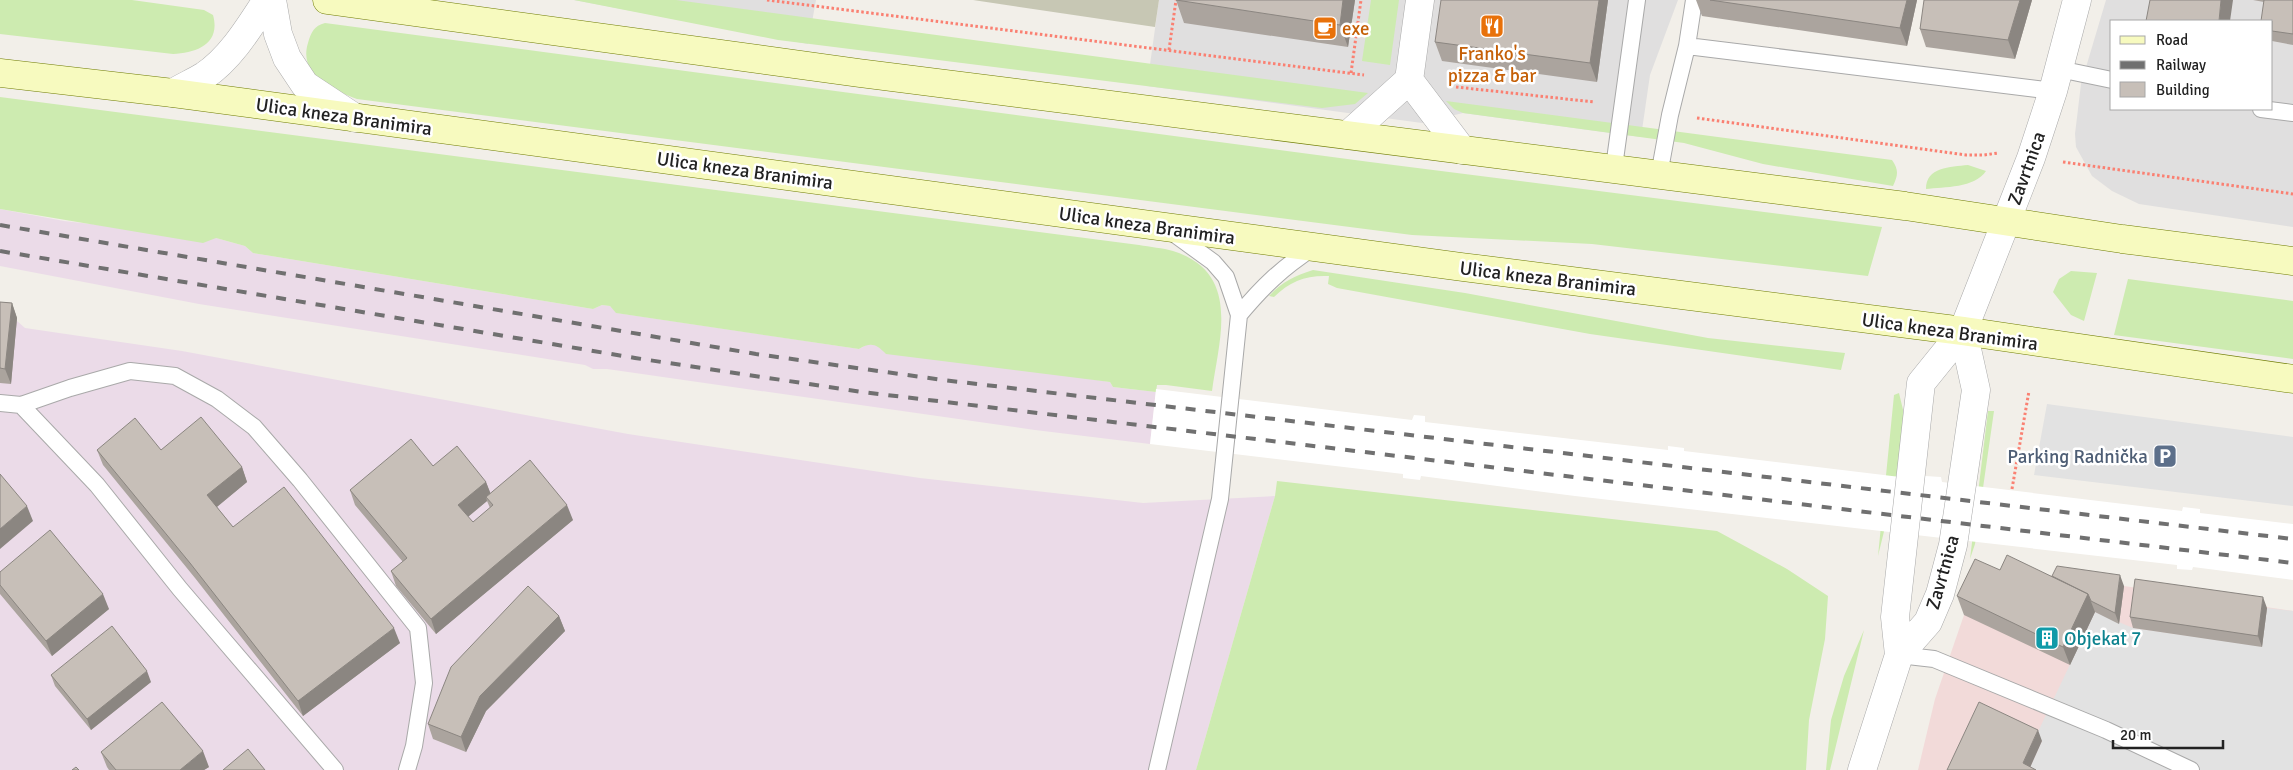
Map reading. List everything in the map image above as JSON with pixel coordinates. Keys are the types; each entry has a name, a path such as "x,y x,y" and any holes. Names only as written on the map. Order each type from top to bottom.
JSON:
{"main road":[{"path":"327,0 859,73 1462,150 1614,167 1659,175 2006,221 2293,262"},
{"name":"Ulica kneza Branimira","path":"0,73 173,93 1314,247 1963,332 2293,379"}],"street":[{"path":"173,93 206,75 248,31 267,0"},
{"path":"272,0 278,34 284,50 304,85 355,118"},
{"path":"1348,135 1409,80 1420,0"},
{"name":"Zavrtnica","path":"1900,655 1895,618 1921,383 1963,332 2031,158 2056,80 2077,0"},
{"path":"1409,80 1462,150"},
{"name":"Zavrtnica","path":"1862,770 1900,655 1928,622 1940,594 1953,545 1976,390 1963,332"}],"lane":[{"path":"1614,167 1637,0"},
{"path":"1659,175 1670,115 1687,46 1694,0"},
{"path":"1687,46 2056,80 2110,80"},
{"path":"2269,110 2293,113"},
{"path":"1157,770 1220,499 1239,315 1226,277 1214,262 1165,227"},
{"path":"1239,315 1264,285 1287,265 1314,247"},
{"path":"0,403 21,405 70,388 130,371 175,376 217,399 254,428 300,480 418,628 424,683 414,746 407,770"},
{"path":"21,405 96,485 180,589 335,770"},
{"path":"1900,655 1934,659 2106,730 2191,770"}],"path":[{"path":"767,0 1352,73 1361,0"},
{"path":"1169,50 1176,0"},
{"path":"1484,90 1622,105"},
{"path":"1670,115 1966,155 2002,154"},
{"path":"2089,165 2293,194"},
{"path":"2012,489 2029,391"}],"shaded area":[{"path":"574,0 816,0 808,44"},
{"path":"973,0 1159,0 1155,27"},
{"path":"1159,0 1678,0 1650,75 1641,137 1463,113 1422,123 1147,86"},
{"path":"2106,0 2293,0 2293,227 2139,204 2112,191 2092,176 2076,147 2075,134 2081,84"},
{"path":"0,209 64,221 216,238 245,246 253,253 593,309 602,305 610,306 617,313 859,349 868,344 1110,382 1113,387 1156,392 1150,444 1035,430 607,369 593,369 585,365 199,304 0,266"},
{"path":"0,306 25,328 182,351 628,434 920,478 1143,503 1275,496 1196,770 0,770"},
{"name":"Parking Radnička","path":"2047,404 2293,437 2293,506 2034,475"},
{"path":"1984,572 2124,586 2293,611 2293,770 1918,770 1935,699 1964,615"},
{"path":"2267,608 2293,611 2293,770 2029,770 2042,741 2035,738 2095,612 2133,628 2261,646"}],"green space":[{"path":"0,0 132,0 204,10 213,15 214,33 205,45 198,49 173,54 0,34"},
{"path":"574,0 676,0 1368,93 1355,104 1322,108 778,40"},
{"path":"1371,0 1399,0 1390,65 1362,61"},
{"path":"325,23 1370,162 1882,227 1868,276 1592,244 1412,235 357,99 328,86 320,80 308,64 306,54 310,36 316,28"},
{"path":"0,97 1169,250 1195,261 1209,275 1218,291 1221,310 1221,330 1212,391 1157,385 1156,392 1113,387 1110,382 886,354 873,345 867,345 859,349 616,313 610,306 602,305 593,309 253,253 245,246 216,238 203,243 0,209"},
{"path":"1446,101 1892,160 1897,170 1897,176 1893,186 1763,164 1684,143 1463,113 1454,109"},
{"path":"1968,165 1986,171 1981,177 1967,184 1926,189 1930,176 1935,172"},
{"path":"1313,270 1465,293 1708,338 1845,353 1841,370 1590,334 1337,288 1328,284 1329,276 1299,280 1286,287 1274,297 1269,296 1289,280"},
{"path":"2071,271 2097,273 2084,321 2071,315 2053,292 2059,279"},
{"path":"2128,279 2293,301 2293,359 2114,335"},
{"path":"1899,393 1905,418 1902,458 1878,556 1894,395"},
{"path":"1988,411 1994,411 1975,544 1970,559"},
{"path":"1277,481 1717,531 1787,569 1828,596 1825,639 1809,720 1806,770 1196,770 1275,496"},
{"path":"1864,630 1830,770 1826,770 1831,720 1844,676"}],"pier":[{"path":"1156,389 1412,420 1414,415 1425,416 1425,422 1668,450 1668,446 1684,448 1684,451 1925,480 1925,476 1941,477 1942,482 2182,511 2183,507 2200,509 2200,513 2293,524 2293,580 2193,567 2192,570 2177,569 2177,565 1575,496 1421,476 1420,480 1403,478 1403,474 1150,444"}],"building":[{"path":"1176,0 1343,0 1340,25"},
{"path":"1441,0 1599,0 1590,63 1435,42"},
{"path":"1710,0 1907,0 1900,28"},
{"path":"1924,0 2020,0 2008,40 1920,29"},
{"path":"2150,0 2221,0 2219,20 2146,20"},
{"path":"2264,0 2293,0 2293,34 2273,31 2273,20 2261,20"},
{"path":"0,302 12,303 5,369 0,368"},
{"path":"201,417 242,467 207,495 233,527 284,487 394,628 298,701 190,563 97,450 135,418 161,450"},
{"path":"411,439 433,466 457,446 486,482 458,505 473,522 493,505 486,497 530,460 567,505 431,619 391,571 407,558 350,490"},
{"path":"0,474 27,506 0,529"},
{"path":"50,530 103,594 46,641 0,585 0,572"},
{"name":"Objekat 7","path":"2007,555 2088,594 2063,647 1957,596 1975,559 2000,570"},
{"path":"2057,566 2120,575 2115,613 2091,601 2088,594 2052,576"},
{"path":"2135,579 2263,597 2258,636 2130,617"},
{"path":"528,586 559,616 480,696 461,737 428,724 451,667"},
{"path":"112,626 147,671 87,719 51,675"},
{"path":"162,702 203,751 180,770 116,770 101,752"},
{"path":"1979,702 2038,730 2023,763 2036,770 1947,770"},
{"path":"248,749 265,770 223,770"}],"railway":[{"path":"0,225 756,354 943,380 2293,539"},
{"path":"0,251 635,358 862,392 2293,563"}],"place":[{"name":"Franko's pizza & bar","path":"1492,26"},
{"name":"exe","path":"1325,28"},
{"name":"Parking Radnička","path":"2165,456"},
{"name":"Objekat 7","path":"2047,638"}]}
